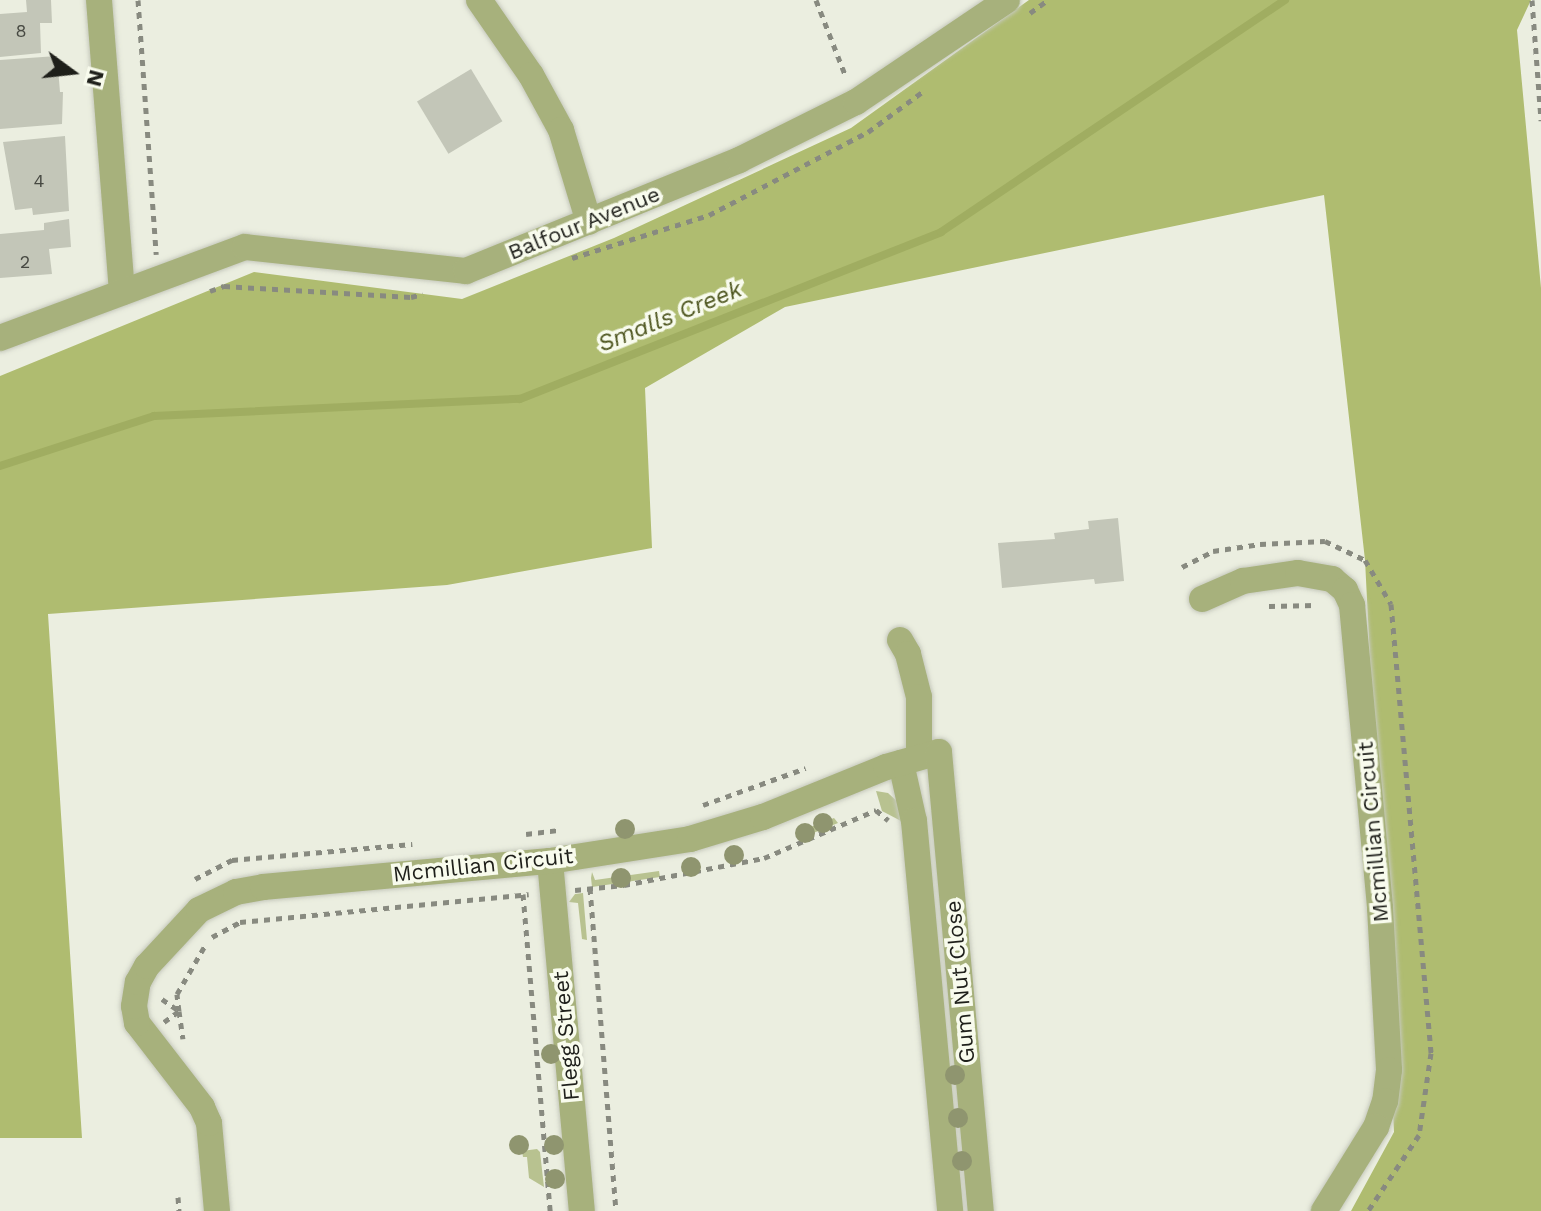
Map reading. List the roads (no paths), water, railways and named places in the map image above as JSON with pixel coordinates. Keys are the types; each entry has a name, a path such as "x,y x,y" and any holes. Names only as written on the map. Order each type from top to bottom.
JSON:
{"street":[{"path":"99,0 122,292"},
{"path":"479,0 531,75 561,130 589,222"},
{"name":"Balfour Avenue","path":"0,338 157,277 245,247 466,271 739,160 856,102 1007,0"},
{"name":"Mcmillian Circuit","path":"1202,599 1243,581 1298,573 1332,579 1345,590 1352,605 1381,922 1389,1070 1385,1101 1376,1127 1324,1211"},
{"name":"Gum Nut Close","path":"900,640 908,654 919,697 920,757 914,821 950,1211"},
{"name":"Mcmillian Circuit","path":"217,1211 209,1123 196,1098 137,1023 134,1006 138,982 147,966 199,910 220,898 263,887 550,861 702,836 763,817 920,757"},
{"name":"Gum Nut Close","path":"920,757 981,1211"},
{"name":"Flegg Street","path":"550,861 582,1211"}],"waterway":[{"name":"Smalls Creek","path":"0,466 154,416 520,399 941,232 1285,0"}]}
